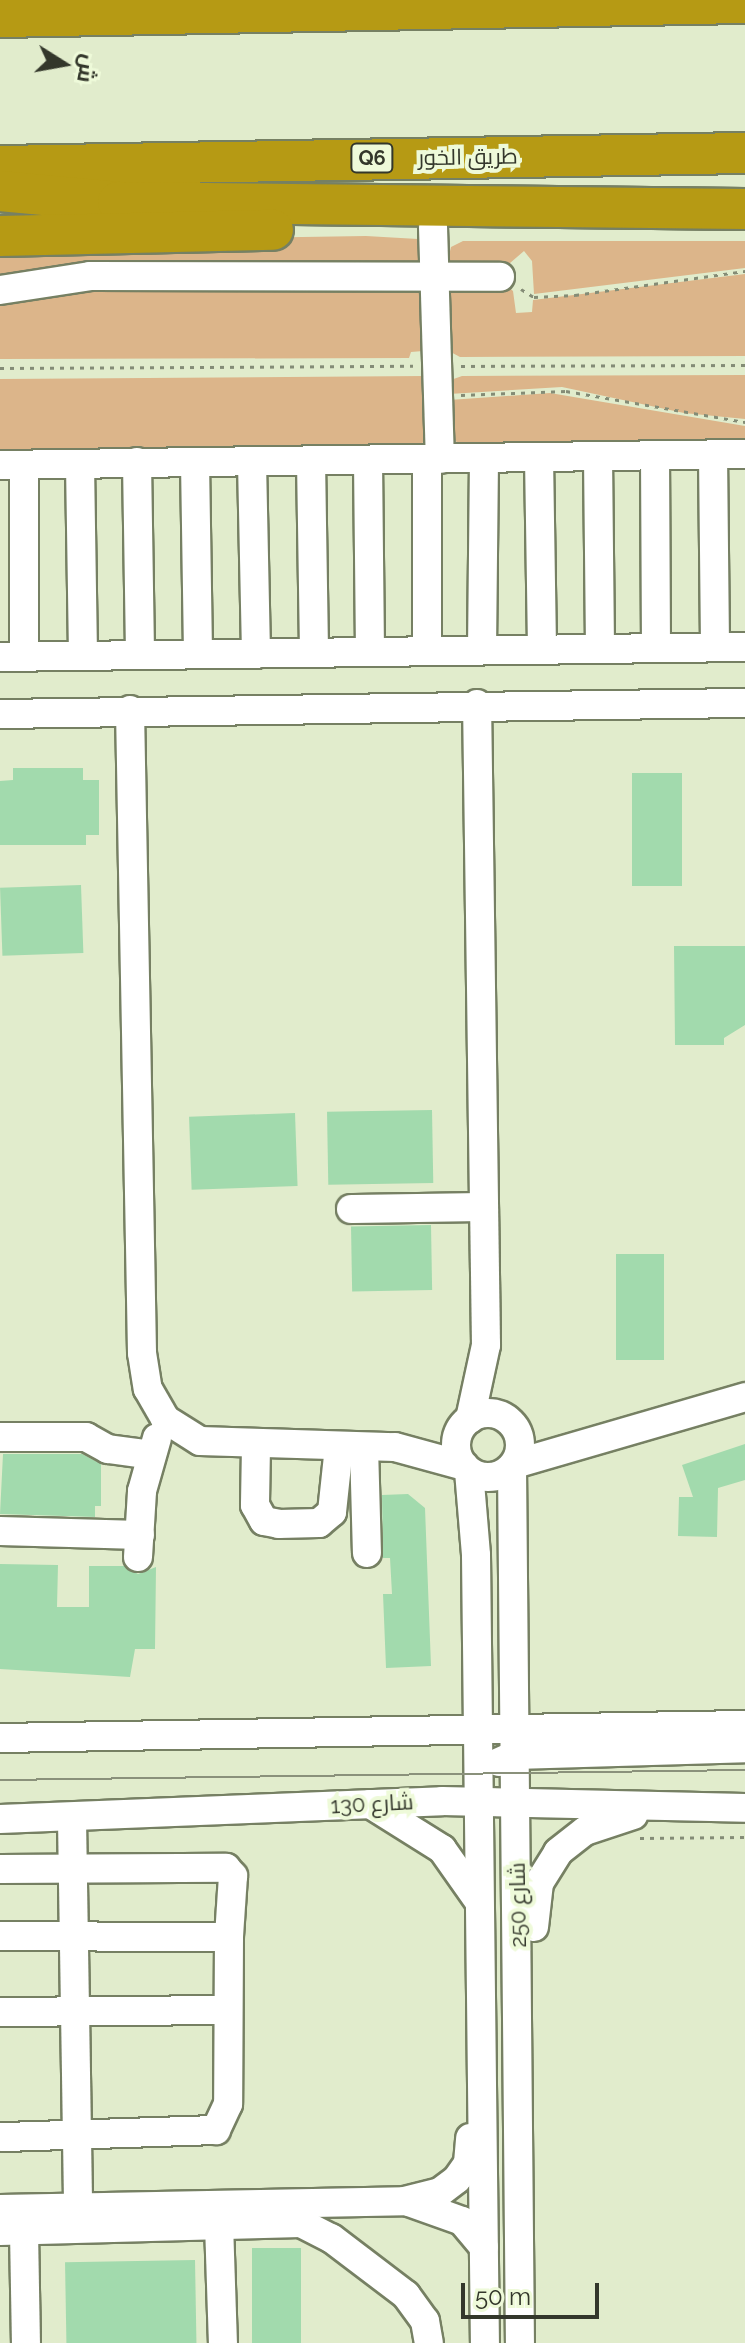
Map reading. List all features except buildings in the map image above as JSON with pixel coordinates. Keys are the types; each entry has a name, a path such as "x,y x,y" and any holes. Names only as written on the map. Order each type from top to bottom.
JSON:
{"highway":[{"path":"0,17 745,3"},
{"name":"طريق الخور","path":"0,166 745,153"},
{"path":"0,191 118,202 745,209"},
{"path":"0,236 481,226 547,208"}],"street":[{"path":"427,650 438,397 433,227"},
{"path":"0,290 90,276 500,277"},
{"path":"713,454 715,647"},
{"path":"745,454 12,465 12,657 745,647"},
{"path":"655,455 656,648"},
{"path":"598,456 600,648"},
{"path":"539,457 542,650"},
{"path":"482,650 484,459"},
{"path":"311,460 314,652"},
{"path":"368,460 370,652"},
{"path":"137,462 140,655"},
{"path":"195,462 198,654"},
{"path":"252,462 256,654"},
{"path":"80,464 83,656"},
{"path":"0,714 477,704 745,703"},
{"path":"467,1469 456,1448 467,1421 486,1345 477,704"},
{"path":"130,710 142,1353 148,1389 165,1419 200,1441 256,1446 395,1447 495,1477 514,1465 580,1442 745,1397"},
{"path":"351,1209 484,1207"},
{"path":"486,1345 510,1421 520,1441 514,1465"},
{"path":"395,1447 489,1412 580,1442"},
{"path":"0,1531 139,1546 142,1491 165,1419"},
{"path":"0,1437 86,1437 108,1449 152,1455"},
{"path":"256,1446 255,1505 264,1521 279,1524 319,1523 332,1512 352,1447"},
{"path":"352,1447 367,1553"},
{"name":"شارع 250","path":"514,1465 520,2343"},
{"name":"شارع 250","path":"467,1469 475,1524 485,2343"},
{"path":"478,1802 499,1762 515,1742 745,1725"},
{"path":"0,1738 477,1730 515,1742 745,1748"},
{"name":"شارع 130","path":"0,1819 72,1819 370,1804 478,1802 745,1808"},
{"path":"370,1804 442,1849 478,1900"},
{"path":"520,2035 532,1968 533,1900 544,1870 585,1831 657,1808"},
{"path":"72,1819 78,2206"},
{"path":"0,1869 226,1868 233,1876 229,1937 228,2104 216,2130 0,2137"},
{"path":"0,1936 229,1937"},
{"path":"0,2012 228,2010"},
{"path":"0,2209 404,2201 440,2192 464,2172 471,2154 469,2085 481,2060"},
{"path":"404,2201 462,2221 484,2237 520,2225"},
{"path":"26,2343 12,2231 289,2222 316,2229 406,2295 425,2321 429,2343"},
{"path":"219,2224 223,2343"}],"path":[{"path":"500,277 534,297 544,297 745,271"},
{"path":"0,368 745,365"},
{"path":"438,397 566,391 745,422"},
{"path":"637,1839 745,1837"}],"shaded area":[{"path":"366,236 418,239 419,271 0,284 0,242"},
{"path":"463,241 745,241 745,268 534,294 532,261 524,251 502,270 445,272 451,247"},
{"path":"745,274 745,356 460,357 447,350 445,282 507,286 513,291 516,313 532,312 533,300"},
{"path":"421,287 423,351 411,352 409,358 0,359 0,295 26,290"},
{"path":"745,375 745,419 684,413 562,387 449,394 448,381 462,376"},
{"path":"424,376 426,438 421,445 0,454 0,379"},
{"path":"550,393 745,426 745,443 459,445 451,435 449,400"}],"tram line":[{"path":"0,1780 745,1770"}]}
